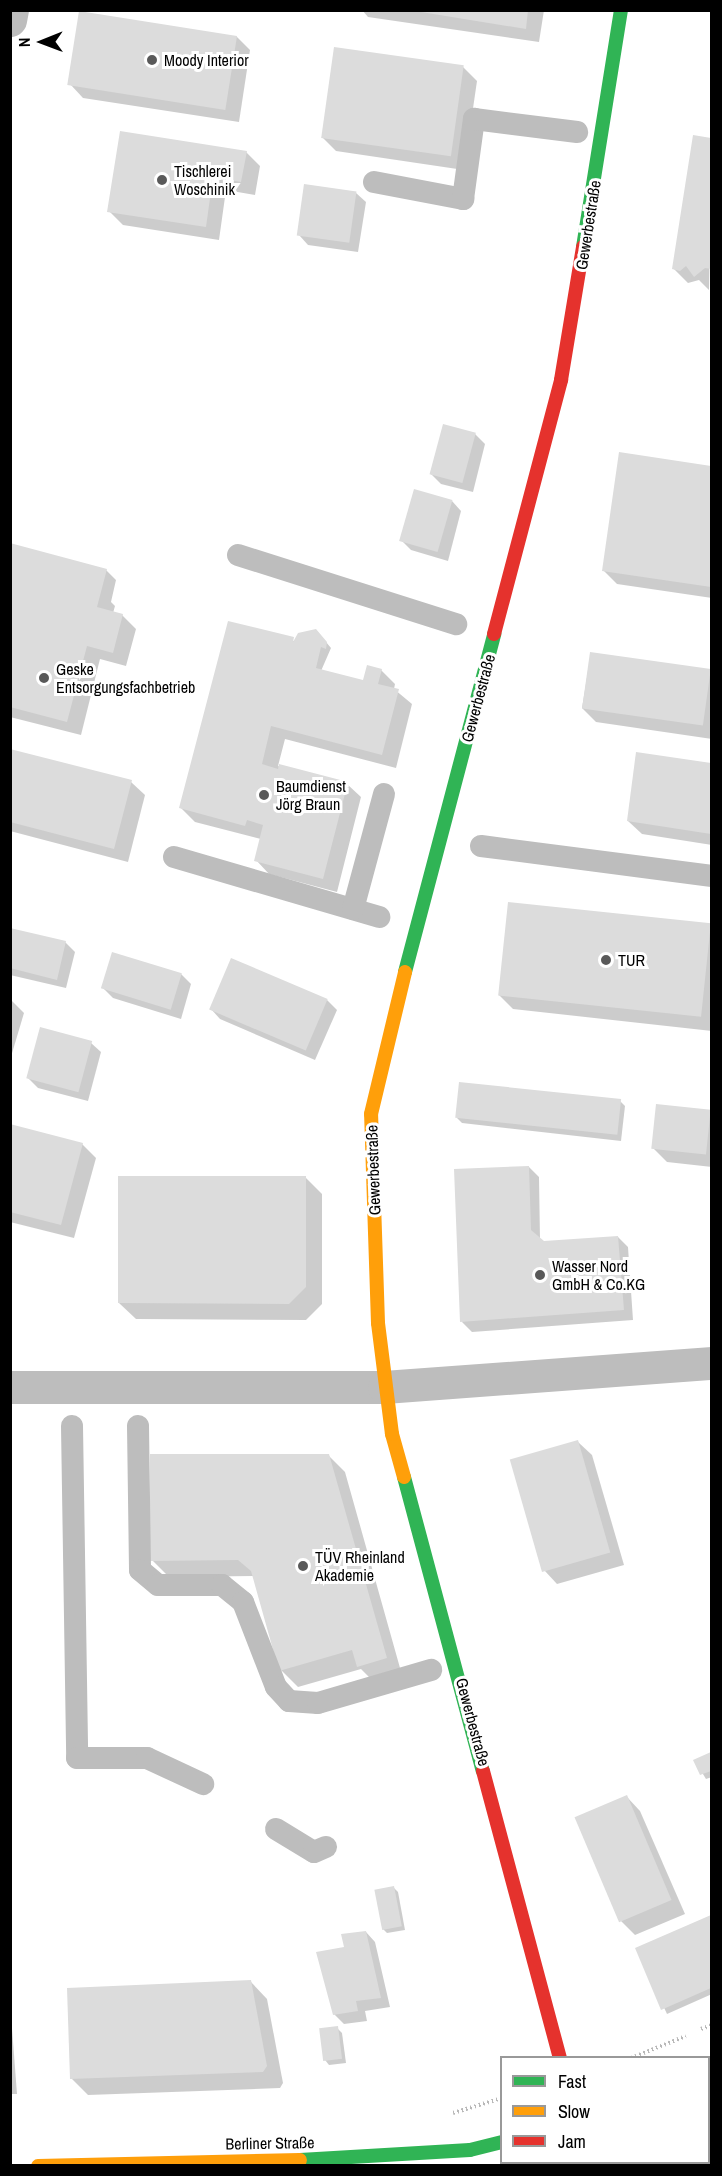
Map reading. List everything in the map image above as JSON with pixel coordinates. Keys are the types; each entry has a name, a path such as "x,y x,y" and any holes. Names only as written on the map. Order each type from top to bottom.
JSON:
{"street":[{"path":"10,20 12,10"},
{"name":"Gewerbestraße","path":"559,2056 457,1662 398,1457 384,1387 372,1155 375,1084 561,380 621,10"},
{"path":"10,1387 384,1387 711,1363"},
{"name":"Berliner Straße","path":"38,2166 362,2158 470,2150 500,2142"}],"lane":[{"path":"374,182 463,199 474,119 577,132"},
{"path":"238,555 456,624"},
{"path":"353,909 384,794"},
{"path":"481,846 711,876"},
{"path":"174,857 379,917"},
{"path":"72,1426 77,1758 147,1758 203,1784"},
{"path":"138,1426 140,1570 158,1585 222,1585 243,1602 276,1687 289,1701 318,1703 431,1670"},
{"path":"276,1829 314,1852 326,1846"}],"path":[{"path":"636,2056 711,2025"}],"building":[{"path":"409,10 528,10 526,29"},
{"name":"Moody Interior","path":"79,11 237,36 225,110 67,85"},
{"path":"334,47 464,65 451,156 321,138"},
{"name":"Tischlerei Woschinik","path":"120,131 247,151 241,182 213,177 206,227 107,212"},
{"path":"693,135 711,138 711,269 705,268 694,277 686,266 680,271 672,269"},
{"path":"304,184 356,191 349,243 297,235"},
{"path":"443,424 476,433 462,483 430,474"},
{"path":"619,452 711,466 711,587 602,571"},
{"path":"414,489 452,500 438,552 399,541"},
{"path":"10,543 107,569 97,607 123,614 113,653 87,646 67,722 10,707"},
{"path":"228,621 294,637 293,642 298,633 316,629 327,642 326,649 321,647 316,668 363,680 367,665 382,669 378,684 399,689 382,755 271,726 262,764 278,769 279,764 348,782 323,879 254,861 263,825 247,820 245,826 179,808"},
{"path":"590,652 711,669 703,725 582,708"},
{"path":"10,749 132,780 114,849 10,822"},
{"path":"636,752 711,763 711,834 627,821"},
{"name":"TUR","path":"508,902 711,923 701,1017 498,995"},
{"path":"10,928 66,941 57,980 10,968"},
{"path":"112,952 182,973 171,1010 101,988"},
{"path":"231,958 328,999 306,1051 209,1010"},
{"path":"40,1027 92,1041 78,1092 26,1078"},
{"path":"459,1082 621,1099 617,1135 455,1118"},
{"path":"656,1104 711,1110 706,1155 651,1149"},
{"path":"10,1124 83,1143 61,1225 10,1212"},
{"name":"Wasser Nord GmbH & Co.KG","path":"529,1166 531,1230 544,1241 618,1236 624,1310 460,1322 454,1169"},
{"path":"118,1176 306,1176 306,1287 289,1304 118,1303"},
{"path":"578,1440 610,1552 542,1572 510,1460"},
{"name":"TÜV Rheinland Akademie","path":"150,1454 329,1454 387,1658 357,1667 352,1650 279,1671 251,1571 238,1560 150,1561"},
{"path":"711,1752 711,1771 700,1775 693,1760"},
{"path":"627,1795 672,1900 619,1922 575,1817"},
{"path":"394,1886 402,1926 382,1930 374,1890"},
{"path":"711,1915 711,1988 661,2010 635,1948"},
{"path":"366,1931 381,1998 356,2001 358,2011 333,2015 316,1952 344,1947 341,1934"},
{"path":"251,1980 267,2066 263,2072 70,2079 67,1988"},
{"path":"338,2026 342,2059 323,2061 319,2028"}],"traffic: fast":[{"path":"583,247 621,10"},
{"path":"405,972 494,634"},
{"path":"404,1477 483,1771"},
{"path":"300,2160 470,2150 500,2142"}],"traffic: slow":[{"path":"404,1477 392,1434 378,1323 371,1114 405,972"},
{"path":"38,2166 300,2160"}],"traffic: jam":[{"path":"494,634 561,380 583,247"},
{"path":"483,1771 559,2056"}],"place":[{"name":"Moody Interior","path":"152,60"},
{"name":"Tischlerei Woschinik","path":"162,180"},
{"name":"Geske Entsorgungsfachbetrieb","path":"44,678"},
{"name":"Baumdienst Jörg Braun","path":"264,795"},
{"name":"TUR","path":"606,960"},
{"name":"Wasser Nord GmbH & Co.KG","path":"540,1275"},
{"name":"TÜV Rheinland Akademie","path":"303,1566"}]}
